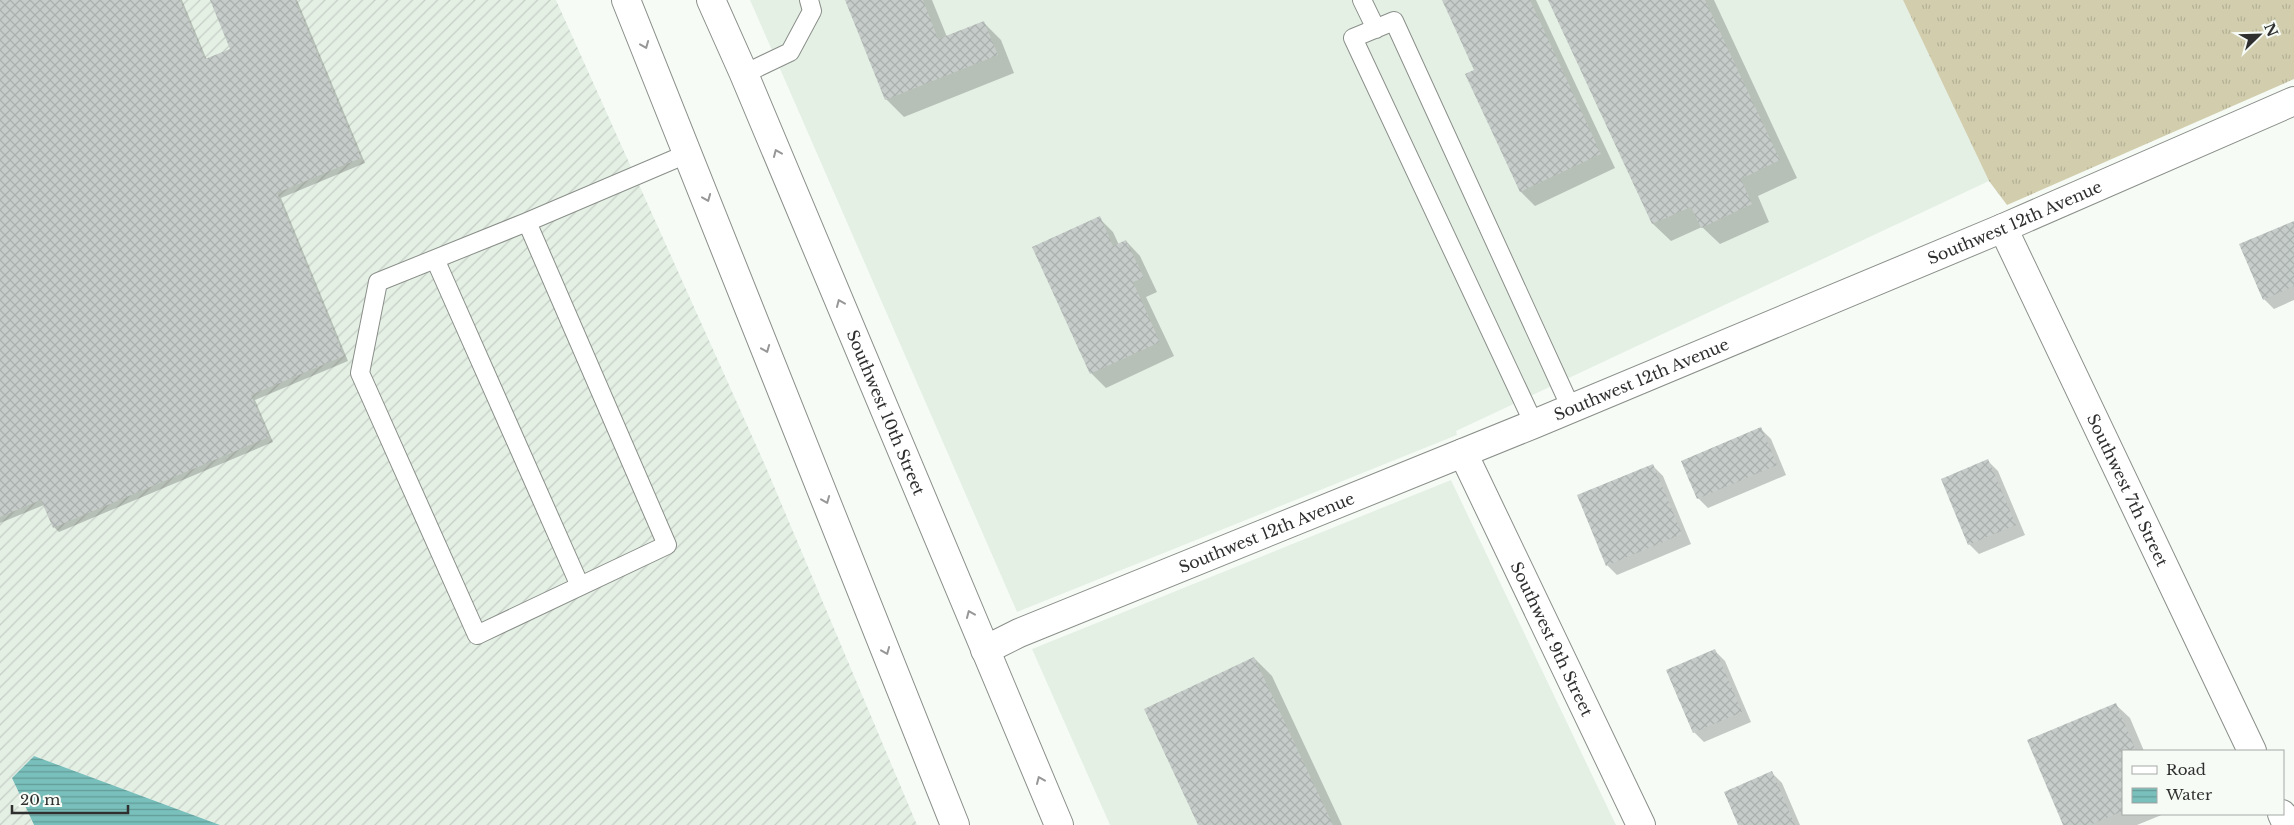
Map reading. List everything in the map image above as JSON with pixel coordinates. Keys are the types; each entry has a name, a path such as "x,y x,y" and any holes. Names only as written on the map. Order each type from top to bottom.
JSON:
{"street":[{"path":"626,0 955,825"},
{"name":"Southwest 10th Street","path":"711,0 744,74 1058,825"},
{"name":"Southwest 12th Avenue","path":"985,650 1019,633 1534,424 2003,228 2294,101"},
{"name":"Southwest 7th Street","path":"2003,228 2252,750"},
{"name":"Southwest 9th Street","path":"1463,453 1641,825"}],"lane":[{"path":"744,74 790,52 812,11 809,0"},
{"path":"1362,0 1376,29"},
{"path":"1534,424 1352,38 1394,21 1570,408"},
{"path":"527,222 667,545 478,635 360,373 378,282 527,222 688,152"},
{"path":"435,259 580,586"}],"shaded area":[{"path":"0,0 556,0 765,465 917,825 220,825 34,756 12,778 34,825 0,825"},
{"path":"750,0 1903,0 1989,181 1456,431 1457,435 1017,612"},
{"path":"1451,480 1616,825 1110,825 1032,649"}],"green space":[{"path":"1903,0 2294,0 2294,79 2007,205 1989,181"}],"water":[{"path":"34,756 220,825 34,825 12,778"}],"building":[{"path":"0,0 180,0 205,59 230,49 210,0 295,0 361,158 277,193 344,356 251,395 269,437 53,528 41,500 0,517"},
{"path":"845,0 923,0 938,39 984,21 998,55 885,100"},
{"path":"1442,0 1530,0 1601,154 1520,192 1465,74 1474,70"},
{"path":"1548,0 1705,0 1780,160 1741,179 1752,204 1701,228 1691,207 1652,224"},
{"path":"1100,216 1113,246 1126,240 1144,278 1133,282 1160,342 1090,374 1032,247"},
{"path":"2294,221 2294,286 2263,300 2239,244"},
{"path":"1761,427 1777,465 1697,499 1681,461"},
{"path":"1988,459 2016,525 1968,545 1941,479"},
{"path":"1653,464 1682,534 1606,566 1577,495"},
{"path":"1715,649 1742,712 1693,733 1666,670"},
{"path":"1254,657 1333,825 1198,825 1144,709"},
{"path":"2116,703 2136,750 2122,750 2122,811 2090,825 2063,825 2027,740"},
{"path":"1772,771 1795,825 1738,825 1724,792"}]}
